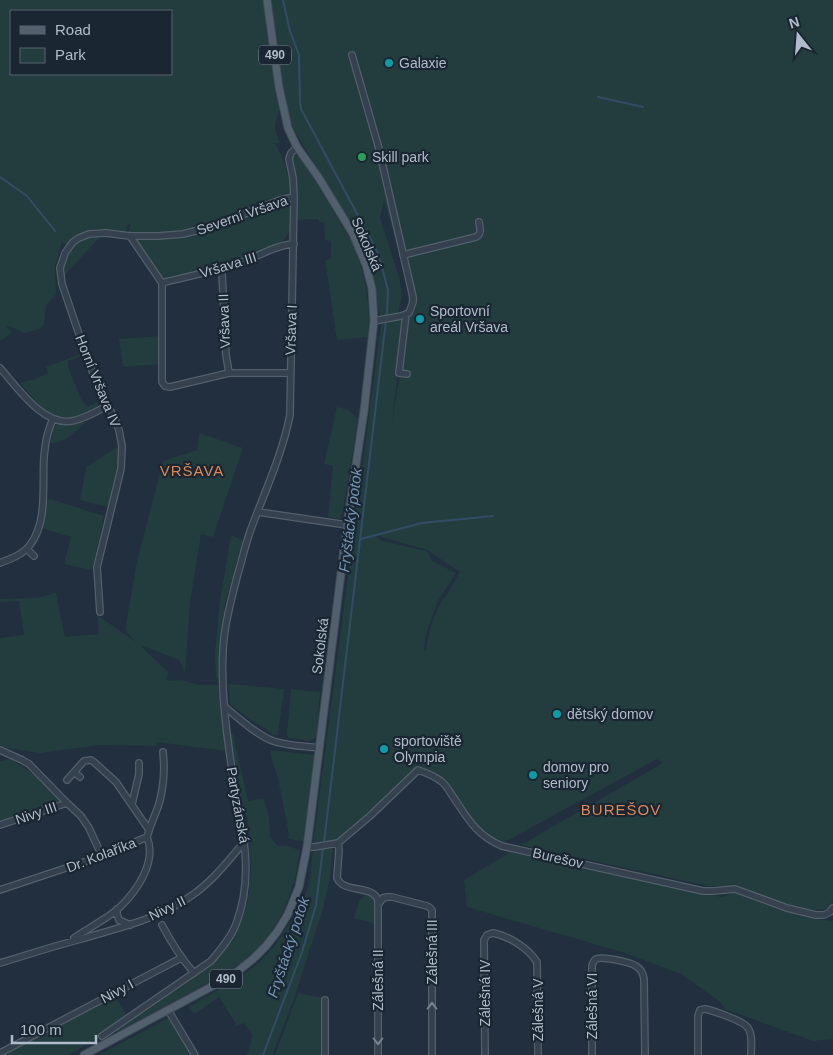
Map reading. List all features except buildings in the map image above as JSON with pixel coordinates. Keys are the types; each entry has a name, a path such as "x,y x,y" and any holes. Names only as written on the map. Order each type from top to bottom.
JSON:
{"main road":[{"name":"490","path":"267,0 284,116 297,147"},
{"name":"Sokolská","path":"84,1055 238,971 253,959 266,946 283,923 297,896 310,847 319,748 374,322 372,290 366,265 353,234 297,147"}],"street":[{"path":"352,56 378,145 413,297 409,313 374,322"},
{"name":"Vršava I","path":"258,512 278,460 290,415 294,197 293,178 288,159 290,153 297,147"},
{"name":"Severní Vršava","path":"130,236 158,236 197,231 282,199 294,197"},
{"path":"403,255 479,236 479,222"},
{"name":"Horní Vršava IV","path":"100,612 96,567 121,469 122,446 115,419 99,390 82,343 62,284 60,268 65,253 73,242 80,238 98,232 130,236"},
{"path":"130,236 162,283 162,382 165,386 170,387 229,373 290,373"},
{"name":"Vršava III","path":"162,283 221,269 284,245 294,244"},
{"name":"Vršava II","path":"221,269 226,355 229,373"},
{"path":"406,314 399,373 407,374"},
{"path":"0,368 36,408 53,419 65,422 73,421 107,406"},
{"path":"0,381 6,375"},
{"path":"0,562 27,549 37,531 41,519 46,437 53,419"},
{"path":"258,512 347,525"},
{"name":"Partyzánská","path":"102,1036 211,961 223,947 236,924 244,897 247,870 245,841 230,756 222,667 228,616 245,548 258,512"},
{"path":"27,549 34,556"},
{"path":"225,707 270,740 319,748"},
{"path":"0,750 29,764 67,803"},
{"name":"Dr. Kolaříka","path":"0,890 102,856 148,833 163,787 165,769 163,752"},
{"path":"67,780 84,761 91,760 116,782 132,804 148,833"},
{"path":"132,804 139,774 139,763"},
{"name":"Burešov","path":"335,844 370,816 418,770 434,776 444,783 468,819 480,833 502,846 704,891 735,889 787,908 816,915 824,915 833,908"},
{"path":"74,772 80,777"},
{"name":"Nivy III","path":"0,825 67,803 81,816 89,828 102,856"},
{"name":"Nivy II","path":"68,942 117,909 126,900 145,871 150,850 148,833"},
{"name":"Nivy II","path":"0,963 130,925 165,911 190,897 206,885 245,841"},
{"path":"310,847 335,844 339,850 338,882 342,885 372,893 376,896 378,905"},
{"name":"Zálešná III","path":"378,905 383,898 390,897 426,906 432,910 432,1055"},
{"name":"Zálešná II","path":"378,905 378,1055"},
{"path":"117,909 119,920 130,925"},
{"path":"162,924 181,958 194,973"},
{"name":"Zálešná IV","path":"485,1055 484,940 490,933"},
{"name":"Zálešná V","path":"490,933 496,933 515,942 537,960 538,1055"},
{"name":"Nivy I","path":"0,1052 181,958"},
{"name":"Zálešná VI","path":"592,1055 592,966 594,961 602,958 633,964 642,972 644,979 645,1055"},
{"path":"325,1000 325,1055"},
{"path":"698,1055 698,1016 699,1012 705,1009 747,1026 751,1034 751,1055"},
{"path":"168,1010 195,1055"}],"green space":[{"path":"0,0 263,0 279,108 275,126 280,143 271,144 276,144 291,184 291,230 283,241 209,271 163,280 128,232 131,223 127,226 126,232 100,229 87,231 73,239 66,246 62,242 55,266 56,294 46,305 44,324 39,329 25,333 9,326 6,327 13,332 0,341"},
{"path":"270,0 833,0 833,901 827,909 814,910 775,901 735,887 708,886 521,845 663,763 657,759 505,842 486,833 476,823 448,783 418,764 400,785 334,842 313,844 381,324 404,318 392,423 409,319 407,282 384,199 380,218 400,280 401,300 398,314 383,318 379,314 376,287 369,262 356,232 293,128 285,99","holes":["375,535 427,550 460,572 437,610 426,651 424,650 426,633 438,601 456,573 432,561 427,551 382,541"]},
{"path":"298,155 304,161 353,244 361,267 368,301 368,337 337,340 325,260 331,259 331,241 325,240 324,222 319,222 319,219 297,220 296,183 292,161 294,156"},
{"path":"96,236 100,237 64,276 63,269 72,249 85,239"},
{"path":"159,336 160,364 123,367 119,339"},
{"path":"80,354 81,356 68,361 68,367 82,401 88,407 97,402 99,407 72,417 62,418 54,416 46,411 20,383 48,373 46,367"},
{"path":"337,407 347,409 358,419 340,519 328,517 333,466 324,464"},
{"path":"83,421 84,423 81,427 65,439 56,443 49,441 51,429 57,423 70,424"},
{"path":"199,433 243,448 213,537 201,534 190,603 185,673 179,660 140,645 168,672 167,681 182,680 199,685 220,685 226,751 157,742 156,746 100,745 40,753 0,745 0,638 24,635 19,601 0,602 0,599 37,598 56,593 65,637 99,634 97,615 136,642 125,630 137,561 163,461 197,450"},
{"path":"119,446 120,457 108,507 80,500 86,467"},
{"path":"50,499 104,516 92,570 64,564 71,537 41,528 46,501"},
{"path":"231,535 243,541 225,604 219,654 219,678 216,678 215,652 220,601"},
{"path":"228,684 284,689 278,735 273,735 230,704"},
{"path":"291,689 320,692 317,731 316,736 311,741 289,738 287,735"},
{"path":"233,734 248,801 263,798 269,816 270,837 278,846 300,850 295,880 284,910 269,936 251,956 229,971 117,1033 116,1031 214,962 234,939 248,900 251,873 248,821 243,805 230,735"},
{"path":"271,750 314,755 303,842 288,838 289,834"},
{"path":"9,759 37,778 62,801 0,822 0,762"},
{"path":"333,848 330,878 323,909 295,996 272,1055 247,1055 252,1035 244,1023 232,1027 236,1024 219,997 196,1013 190,1011 189,1007 242,976 260,962 287,928 304,899 310,879 313,850"},
{"path":"512,851 721,897 734,893 816,919 833,921 833,1039 813,1041 725,1009 719,1001 681,974 622,952 467,907 464,880"},
{"path":"366,894 373,896 376,902 376,924 354,918 359,901"},
{"path":"298,993 324,998 324,1055 275,1055"},
{"path":"114,995 129,1019 68,1055 2,1055"},
{"path":"169,1018 191,1055 98,1055"}],"waterway":[{"name":"Fryštácký potok","path":"283,0 290,31 299,55 301,109 378,253 388,290 387,312 324,843"},
{"path":"598,97 643,107"},
{"path":"0,177 27,196 55,231"},
{"path":"361,539 422,523 493,516"},
{"name":"Fryštácký potok","path":"263,1055 302,952 316,905 323,848"}],"place":[{"name":"Galaxie","path":"389,63"},
{"name":"Skill park","path":"362,157"},
{"name":"Sportovní areál Vršava","path":"420,319"},
{"name":"dětský domov","path":"557,714"},
{"name":"sportoviště Olympia","path":"384,749"},
{"name":"domov pro seniory","path":"533,775"}],"district":[{"name":"VRŠAVA","path":"192,470"},
{"name":"BUREŠOV","path":"621,809"}]}
